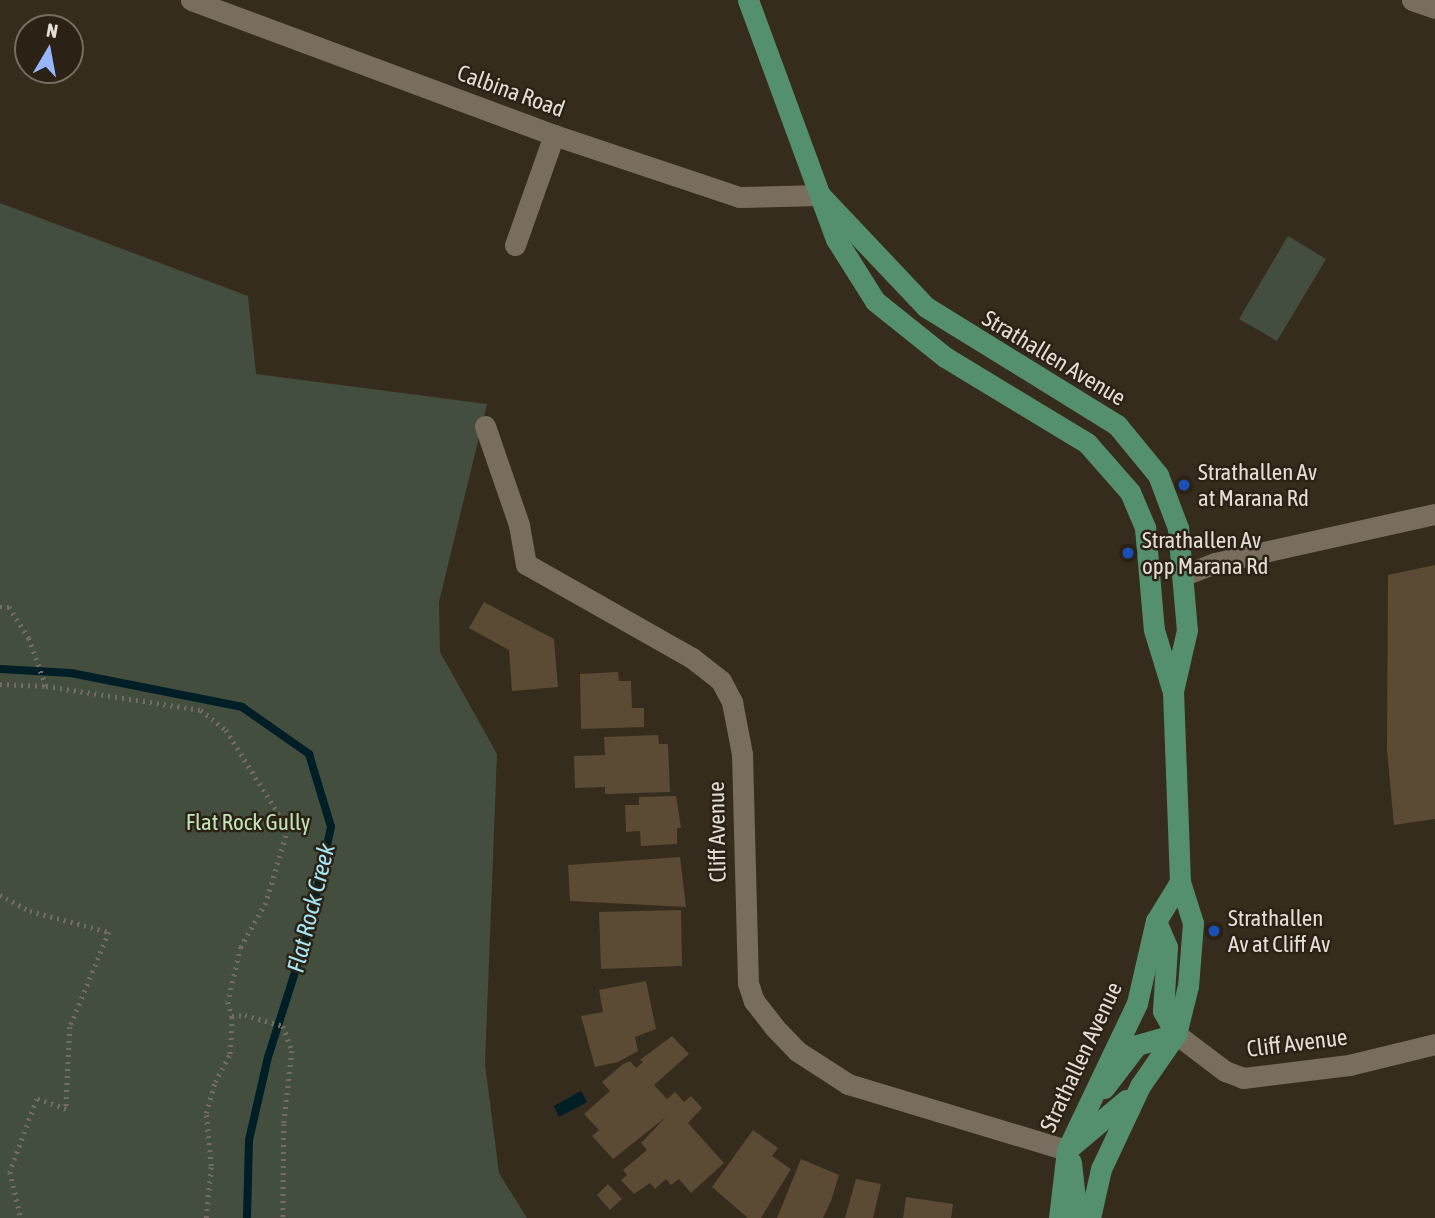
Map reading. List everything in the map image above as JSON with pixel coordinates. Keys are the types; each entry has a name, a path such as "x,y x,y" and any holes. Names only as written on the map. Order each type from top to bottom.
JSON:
{"main road":[{"name":"Strathallen Avenue","path":"748,0 820,195 857,275 889,314 945,357 1087,443 1130,492 1145,528 1154,630 1173,691"},
{"name":"Strathallen Avenue","path":"820,195 926,307 1125,432 1143,454 1166,494 1178,528 1187,629 1173,691 1180,883 1193,923 1188,986 1176,1034 1140,1086 1101,1169 1090,1218"},
{"name":"Strathallen Avenue","path":"1059,1218 1067,1150 1086,1101 1137,1003 1156,921 1180,883"},
{"path":"1086,1101 1102,1091 1137,1045 1176,1034 1163,1011 1167,947 1156,921"},
{"path":"1077,1218 1074,1172 1067,1150 1140,1086"}],"street":[{"name":"Calbina Road","path":"191,0 554,135 739,197 820,195"},
{"path":"1412,0 1435,8"},
{"path":"515,245 554,135"},
{"name":"Cliff Avenue","path":"485,426 519,525 526,564 692,657 721,681 738,725 742,754 748,983 754,1001 797,1051 848,1084 1067,1150"},
{"path":"1184,575 1215,564 1435,514"},
{"name":"Cliff Avenue","path":"1176,1034 1225,1071 1243,1078 1349,1065 1435,1044"}],"path":[{"path":"0,607 9,607 38,657 46,686"},
{"path":"0,684 46,686 201,710 226,730 288,829 266,903 241,947 228,1002 232,1016 230,1054 206,1113 211,1166 206,1218"},
{"path":"0,895 30,911 110,932 70,1027 66,1109 37,1098 10,1172 21,1218"},
{"path":"232,1016 245,1015 283,1026 292,1051 284,1124 283,1218"}],"green space":[{"name":"Flat Rock Gully","path":"0,203 248,296 256,374 487,404 439,602 440,652 497,754 485,1064 499,1173 527,1218 0,1218"},
{"path":"1288,236 1326,259 1277,341 1239,319"}],"water":[{"path":"581,1091 587,1102 559,1117 554,1106"}],"building":[{"path":"1435,565 1435,819 1394,825 1387,750 1388,575"},
{"path":"484,602 554,639 558,687 512,691 509,650 469,628"},
{"path":"618,672 619,681 631,681 632,708 644,708 644,727 581,729 580,674"},
{"path":"658,735 659,744 668,744 670,792 605,794 605,787 575,788 574,756 605,755 604,737"},
{"path":"676,796 681,828 677,828 677,844 641,846 640,831 626,832 625,805 639,805 639,797"},
{"path":"680,857 686,907 570,901 568,865"},
{"path":"681,910 682,966 601,969 599,912"},
{"path":"646,981 656,1029 635,1037 638,1051 618,1062 595,1067 581,1016 603,1012 599,990"},
{"path":"672,1036 689,1054 654,1085 667,1099 675,1092 684,1102 691,1096 702,1108 688,1123 724,1163 691,1193 679,1179 671,1185 666,1179 655,1189 650,1183 634,1194 621,1180 627,1175 623,1170 647,1150 641,1143 666,1117 613,1159 592,1136 599,1130 584,1114 610,1091 602,1082 630,1061 636,1068 643,1062 640,1060"},
{"path":"753,1130 778,1148 772,1156 791,1169 761,1218 748,1218 712,1187"},
{"path":"801,1159 839,1175 831,1201 823,1218 777,1218"},
{"path":"856,1179 881,1184 873,1218 845,1218"},
{"path":"608,1184 622,1199 610,1210 597,1195"},
{"path":"906,1197 953,1204 951,1218 903,1218"}],"waterway":[{"name":"Flat Rock Creek","path":"0,669 71,673 242,707 309,754 331,827 309,928 268,1057 249,1140 247,1218"}],"place":[{"name":"Strathallen Av at Marana Rd","path":"1184,485"},
{"name":"Strathallen Av opp Marana Rd","path":"1128,553"},
{"name":"Strathallen Av at Cliff Av","path":"1214,931"}]}
